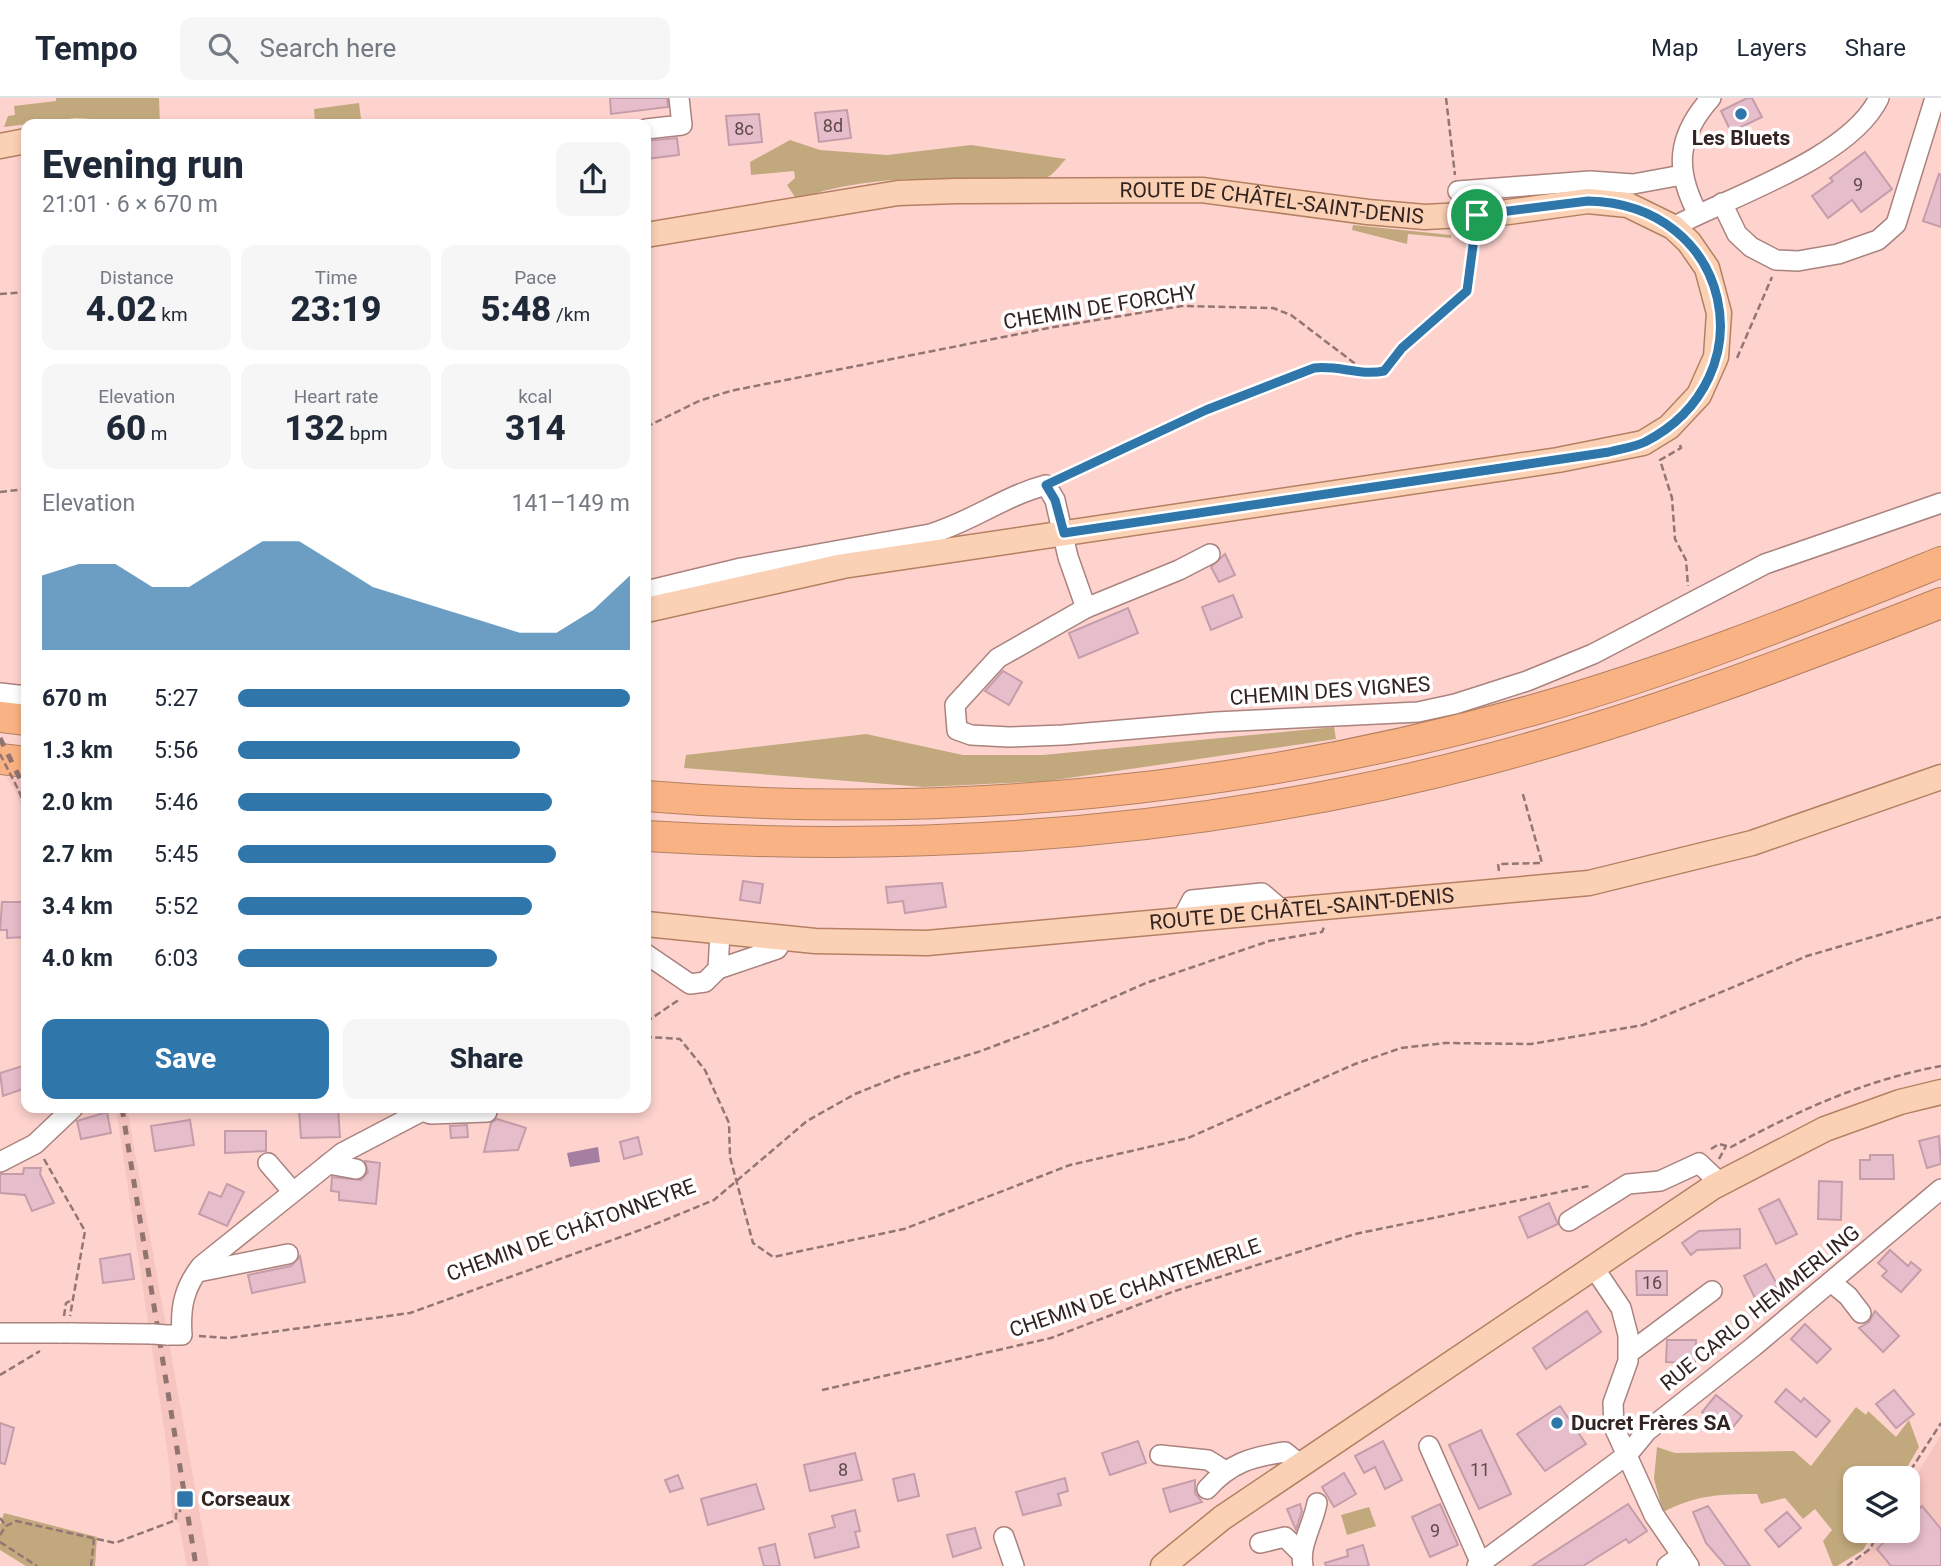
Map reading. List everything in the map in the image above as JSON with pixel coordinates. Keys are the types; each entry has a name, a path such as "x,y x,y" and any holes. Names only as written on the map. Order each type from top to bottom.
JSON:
{"highway":[{"path":"651,796 845,805 978,801 1156,786 1317,761 1472,726 1598,690 1722,648 1941,562"},
{"path":"651,836 835,844 980,840 1091,832 1269,807 1406,779 1582,732 1769,669 1941,603"},
{"path":"0,717 21,719"},
{"path":"0,757 21,761"}],"main road":[{"path":"0,146 21,142"},
{"name":"ROUTE DE CHÂTEL-SAINT-DENIS","path":"651,234 898,193 956,191 1202,190 1425,217 1477,215 1607,202 1649,212 1673,226 1699,255 1712,282 1719,313 1719,344 1706,383 1690,407 1669,427 1643,443 1558,460 843,566 651,609"},
{"name":"ROUTE DE CHÂTEL-SAINT-DENIS","path":"651,925 784,938 927,943 1589,883 1752,843 1941,777"},
{"path":"1163,1566 1222,1518 1594,1268 1720,1171 1875,1110 1941,1091"}],"street":[{"path":"651,128 682,125 679,98"},
{"path":"1698,214 1682,175 1681,162 1685,138 1696,114 1711,98"},
{"path":"1673,226 1816,158 1855,132 1879,98"},
{"path":"1722,203 1737,234 1751,247 1776,260 1798,261 1838,254 1878,240 1896,223 1935,98"},
{"path":"1458,191 1590,181 1633,184 1682,175"},
{"path":"651,590 741,568 930,534 957,525 1006,498 1046,485 1055,500 1068,557 1086,608"},
{"name":"CHEMIN DES VIGNES","path":"1210,554 1180,570 1086,608 998,658 955,705 957,730 971,735 1009,737 1216,722 1418,712 1527,681 1593,654 1765,564 1941,503"},
{"path":"0,693 21,695"},
{"path":"718,969 720,933"},
{"path":"651,957 690,984 705,982 718,969 777,950 784,938"},
{"path":"0,1162 35,1144 68,1113"},
{"path":"0,1333 67,1331 167,1334 189,1282 197,1272 342,1153 417,1113"},
{"path":"430,1113 459,1113"},
{"path":"268,1163 293,1192"},
{"path":"1569,1221 1628,1184 1660,1181 1699,1163 1720,1171"},
{"path":"328,1164 356,1169"},
{"name":"RUE CARLO HEMMERLING","path":"1479,1565 1628,1454 1647,1431 1941,1189"},
{"path":"197,1272 288,1254"},
{"path":"1594,1268 1621,1308 1629,1353 1613,1403 1615,1427 1654,1515 1680,1563"},
{"path":"1830,1282 1848,1296 1861,1313"},
{"path":"1629,1353 1712,1291"},
{"path":"1429,1446 1479,1565"},
{"path":"1208,1489 1224,1469 1261,1456 1285,1452 1301,1465"},
{"path":"1160,1455 1208,1460 1224,1469"},
{"path":"1302,1559 1317,1503"},
{"path":"1260,1543 1284,1537 1302,1559"},
{"path":"1004,1538 1014,1566"}],"path":[{"path":"1446,98 1458,191"},
{"path":"1046,485 1206,410 1314,368 1330,366 1366,372 1384,371 1402,348 1467,291 1477,215"},
{"path":"0,294 21,292"},
{"name":"CHEMIN DE FORCHY","path":"651,425 699,401 730,391 1054,327 1182,306 1273,308 1291,315 1366,372"},
{"path":"1678,443 1681,448 1660,460 1672,498 1675,539 1686,560 1688,591 1693,604"},
{"path":"0,492 21,490"},
{"path":"0,757 21,796"},
{"path":"1499,891 1498,864 1542,863 1522,791"},
{"name":"CHEMIN DE CHÂTONNEYRE","path":"167,1334 228,1338 411,1313 713,1200 807,1121 855,1094 902,1074 981,1051 1043,1028 1146,983 1269,941 1322,932 1327,907"},
{"path":"651,1037 680,1039 705,1070 729,1123 730,1157 753,1243 773,1257 904,1229 1070,1165 1188,1138 1329,1075 1401,1048 1445,1043 1531,1044 1643,1025 1807,956 1941,917"},
{"path":"651,1019 679,1001"},
{"path":"1699,1163 1706,1153 1719,1144 1731,1147 1819,1101 1882,1079 1941,1066"},
{"path":"35,1144 85,1231 67,1331"},
{"path":"1720,1171 1726,1146"},
{"name":"CHEMIN DE CHANTEMERLE","path":"822,1390 1051,1338 1172,1292 1333,1240 1572,1189 1628,1184"},
{"path":"0,1375 46,1347"},
{"path":"1913,1466 1941,1423"},
{"path":"0,1535 6,1526 16,1521 115,1543 176,1520 176,1514 180,1513 180,1500"},
{"path":"0,1518 6,1526"},
{"path":"91,1566 94,1539"},
{"path":"0,1542 37,1566"},
{"path":"1847,1566 1870,1549 1873,1543"}],"shaded area":[{"path":"56,98 159,98 160,119 21,119 21,125 4,127 8,116 15,115 14,106 56,101"},
{"path":"359,103 361,119 315,119 314,109"},
{"path":"790,140 820,150 887,155 971,145 1066,159 1051,175 1025,184 897,180 826,190 797,200 787,185 795,178 794,171 751,175 750,162"},
{"path":"1353,225 1451,235 1451,238 1408,234 1407,244 1352,230"},
{"path":"1334,727 1336,739 1048,781 924,787 684,768 686,755 866,734 963,755 1043,755"},
{"path":"6,777 21,780 21,805"},
{"path":"117,1113 128,1113 209,1566 187,1566 179,1523 172,1518 170,1469"},
{"path":"598,1147 600,1162 570,1167 567,1153"},
{"path":"1856,1407 1866,1415 1868,1411 1896,1437 1909,1420 1919,1447 1908,1466 1843,1466 1843,1543 1867,1543 1863,1550 1837,1566 1833,1566 1823,1541 1832,1530 1815,1509 1803,1519 1785,1498 1761,1504 1757,1494 1720,1495 1698,1499 1663,1512 1654,1479 1657,1447 1675,1453 1794,1451 1811,1466"},
{"path":"1941,1435 1941,1566 1853,1566 1874,1543 1920,1543 1920,1469"},
{"path":"1369,1507 1376,1526 1347,1535 1341,1515"},
{"path":"4,1513 97,1537 95,1566 26,1566 0,1550 0,1525"}],"building":[{"path":"610,98 667,98 668,107 611,114"},
{"name":"Les Bluets","path":"1752,98 1762,117 1731,132 1721,111"},
{"path":"847,110 851,138 819,142 815,113"},
{"path":"759,114 762,142 729,145 726,116"},
{"path":"677,138 679,155 651,158 651,141"},
{"path":"1865,152 1892,189 1861,212 1852,200 1828,218 1812,196 1833,181 1830,178"},
{"path":"1939,174 1941,175 1941,227 1923,221"},
{"path":"1225,554 1235,575 1219,582 1211,567"},
{"path":"1233,595 1242,617 1211,630 1202,607"},
{"path":"1128,608 1138,633 1079,658 1069,633"},
{"path":"1003,671 1022,682 1009,705 985,691"},
{"path":"743,881 763,884 760,903 740,900"},
{"path":"942,883 946,907 905,913 903,901 888,903 886,887"},
{"path":"2,902 21,902 21,937 7,938 7,930 0,930"},
{"path":"21,1067 21,1090 3,1096 0,1073"},
{"path":"107,1113 111,1133 81,1139 77,1121"},
{"path":"299,1113 338,1113 340,1137 301,1138"},
{"path":"497,1119 526,1128 518,1150 484,1152 491,1123"},
{"path":"190,1120 194,1145 155,1151 151,1126"},
{"path":"467,1125 468,1137 451,1138 450,1126"},
{"path":"225,1131 266,1131 266,1151 225,1153"},
{"path":"1939,1136 1941,1164 1927,1168 1919,1141"},
{"path":"638,1137 642,1154 624,1159 620,1142"},
{"path":"1870,1155 1893,1155 1894,1179 1860,1179 1860,1160 1870,1160"},
{"path":"365,1161 380,1163 376,1204 339,1200 339,1192 331,1191 332,1177 361,1180 368,1172"},
{"path":"24,1168 41,1168 40,1174 54,1203 32,1211 25,1195 0,1193 0,1174 23,1174"},
{"path":"1819,1181 1842,1182 1841,1220 1818,1219"},
{"path":"227,1184 244,1192 227,1226 199,1214 209,1192 221,1197"},
{"path":"1779,1199 1797,1234 1776,1244 1759,1209"},
{"path":"1549,1203 1558,1224 1528,1238 1519,1217"},
{"path":"1740,1229 1740,1248 1697,1250 1691,1255 1682,1243 1699,1231"},
{"path":"1890,1250 1908,1266 1911,1262 1921,1270 1901,1292 1882,1276 1887,1271 1878,1263"},
{"path":"130,1254 134,1279 103,1283 100,1259"},
{"path":"300,1256 305,1282 252,1293 248,1275 291,1266"},
{"path":"1766,1264 1778,1286 1755,1298 1744,1276"},
{"path":"1636,1271 1667,1271 1667,1295 1637,1295"},
{"path":"1587,1311 1601,1332 1546,1369 1533,1348"},
{"path":"1875,1311 1899,1336 1883,1352 1859,1328 1869,1322"},
{"path":"1805,1324 1831,1349 1817,1363 1791,1339"},
{"path":"1667,1340 1696,1340 1695,1363 1666,1362"},
{"path":"1786,1389 1801,1402 1804,1398 1830,1421 1816,1437 1775,1402"},
{"path":"1894,1390 1914,1414 1896,1428 1876,1404"},
{"path":"1716,1395 1742,1416 1728,1433 1702,1412"},
{"path":"1560,1406 1586,1444 1545,1471 1517,1434"},
{"path":"0,1423 14,1428 5,1464 0,1463"},
{"path":"1481,1430 1511,1494 1479,1509 1449,1445"},
{"path":"1138,1441 1146,1463 1110,1475 1102,1453"},
{"path":"1383,1441 1402,1480 1385,1489 1375,1467 1364,1473 1355,1456"},
{"path":"855,1453 862,1480 810,1491 804,1465"},
{"path":"1344,1473 1356,1494 1334,1507 1322,1487"},
{"path":"914,1474 919,1496 898,1501 893,1479"},
{"path":"678,1475 683,1488 670,1492 665,1480"},
{"path":"1065,1478 1068,1491 1058,1494 1061,1505 1023,1515 1016,1492"},
{"path":"1195,1480 1195,1493 1202,1502 1170,1512 1163,1489"},
{"path":"756,1484 764,1509 708,1525 701,1499"},
{"path":"1300,1504 1302,1511 1296,1530 1287,1509"},
{"path":"1440,1504 1458,1545 1430,1557 1412,1517"},
{"path":"1628,1504 1647,1531 1629,1543 1626,1539 1583,1566 1532,1566"},
{"path":"1708,1506 1750,1566 1726,1566 1706,1543 1693,1512"},
{"path":"1922,1506 1941,1529 1941,1566 1891,1566 1877,1549 1883,1543 1920,1543"},
{"path":"855,1510 860,1531 855,1532 859,1547 815,1558 809,1534 835,1527 832,1516"},
{"path":"1787,1512 1801,1528 1779,1547 1765,1530"},
{"path":"975,1528 981,1548 953,1557 947,1535"},
{"path":"775,1544 780,1566 764,1566 759,1548"},
{"path":"1363,1545 1369,1566 1326,1566 1325,1563 1348,1556 1347,1550"}],"railway":[{"path":"0,738 21,781"},
{"path":"123,1113 196,1566"}],"place":[{"name":"Les Bluets","path":"1741,114"},
{"name":"Ducret Frères SA","path":"1557,1423"},
{"name":"Corseaux","path":"185,1499"}],"route":[{"path":"1588,201 1607,202 1649,212 1673,226 1689,242 1707,268 1719,313 1719,344 1712,370 1690,407 1669,427 1643,443 1609,452 1064,533 1055,500 1046,485 1206,410 1314,368 1330,366 1373,374 1384,371 1402,348 1467,291 1477,215 1588,201"}]}
